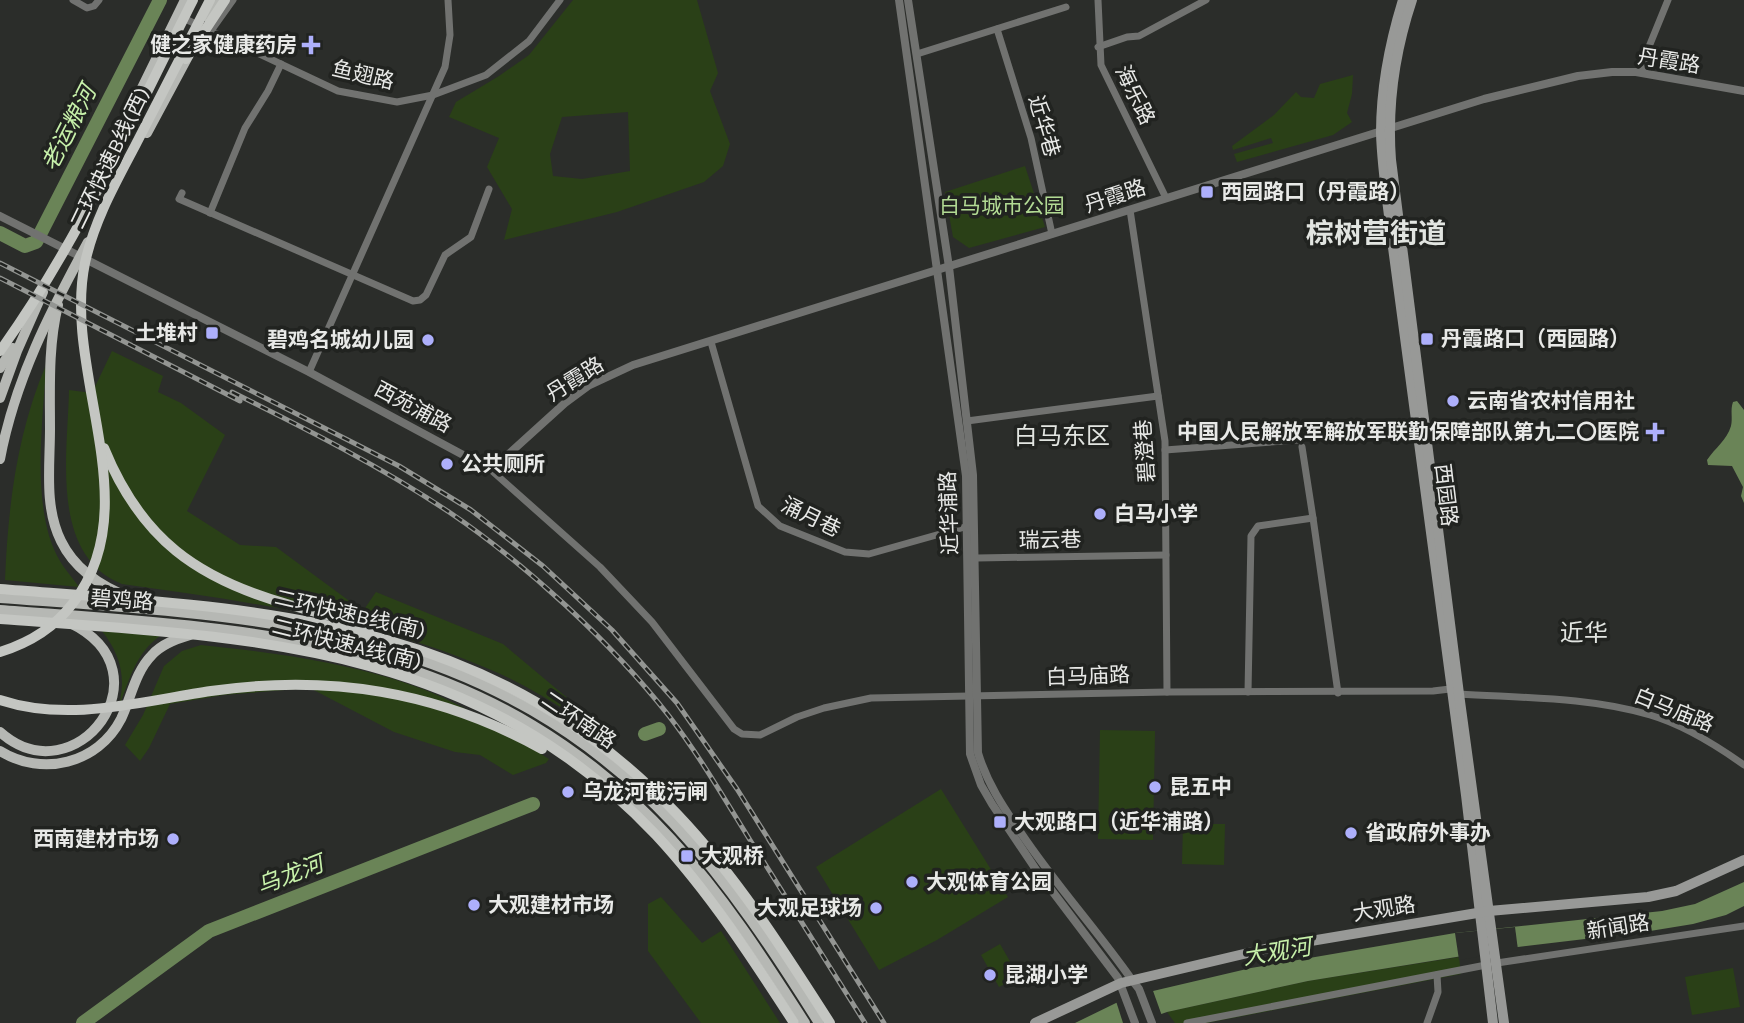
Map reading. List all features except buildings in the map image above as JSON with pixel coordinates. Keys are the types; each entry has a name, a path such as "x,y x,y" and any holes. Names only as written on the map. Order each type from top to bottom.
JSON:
{"highway":[{"name":"二环快速B线(西)","path":"97,425 81,325 81,290 85,260 102,212 210,0"},
{"path":"161,95 225,0"},
{"path":"0,351 66,246 190,2"},
{"path":"0,652 28,642 58,620 76,600 93,570 101,546 104,518 97,425"},
{"path":"97,425 114,471 137,509 167,544 194,566 248,592 363,625 428,648 450,660"},
{"name":"二环快速B线(南)","path":"1,595 191,604 280,615 384,638 450,660 510,688 563,719 607,751 651,788 692,830 731,877 830,1023"},
{"name":"二环快速A线(南)","path":"1,613 232,639 304,650 376,667 439,688 514,724 575,764 625,805 665,845 697,883 742,945 794,1023"},
{"path":"0,700 39,709 70,710 124,706 215,691 275,685 335,686 387,692 435,703 498,727 565,763 625,805"}],"main road":[{"path":"0,459 11,412 45,322 179,75 207,30 218,0"},
{"name":"西园路","path":"1403,0 1387,68 1385,131 1466,795 1485,912"},
{"name":"西园路","path":"1385,131 1400,38 1412,0"},
{"path":"0,398 35,309 177,15 190,2"},
{"path":"69,277 56,315 50,361 51,509 60,540 76,564 110,589 151,604 208,615"},
{"path":"0,339 23,324 35,309"},
{"path":"0,368 35,309"},
{"name":"碧鸡路","path":"1,595 208,615"},
{"path":"0,732 16,744 31,749 54,750 69,747 83,740 100,725 108,712 114,693 112,666 104,650 90,636 62,620 23,612"},
{"name":"碧鸡路","path":"1,613 23,612 241,631"},
{"name":"二环南路","path":"208,615 298,627 404,653 487,687 565,732 628,779 690,841 754,925 819,1023"},
{"path":"0,751 19,761 37,765 56,765 83,757 105,741 117,727 142,669 159,648 190,635 241,631"},
{"name":"二环南路","path":"241,631 336,648 421,672 500,707 566,747 631,799 685,855 739,924 805,1023"},
{"name":"大观路","path":"1035,1023 1121,983 1269,948 1485,912 1648,897 1676,891 1744,860"},
{"path":"1485,912 1493,929 1493,1023"},
{"path":"1485,912 1481,931 1491,959 1504,1023"}],"street":[{"path":"73,0 87,8 94,6 99,0"},
{"path":"207,30 233,0"},
{"path":"309,372 444,67 450,35 448,0"},
{"name":"鱼翅路","path":"177,15 338,91 397,102 433,95 486,75 506,62 529,41 560,0"},
{"name":"近华浦路","path":"899,0 977,558 970,754 981,785 1037,871 1121,983 1135,1023"},
{"name":"近华浦路","path":"908,0 949,267 973,475 974,697 978,753 988,781 1042,865 1132,980 1151,1022"},
{"name":"海乐路","path":"1098,0 1098,47 1101,65 1166,198"},
{"path":"1098,47 1127,37 1139,36 1206,0"},
{"path":"1642,73 1646,54 1668,0"},
{"path":"916,54 1066,7"},
{"name":"近华巷","path":"996,29 1031,138 1052,234"},
{"path":"210,213 246,128 281,64"},
{"name":"丹霞路","path":"491,470 542,421 588,386 633,366 1484,99 1578,76 1612,72 1642,73 1744,91"},
{"path":"182,193 179,199 413,301 426,295 445,255 471,237 489,189"},
{"name":"碧澄巷","path":"1130,210 1165,450 1167,692"},
{"name":"西苑浦路","path":"0,216 309,372 491,470 600,566 669,643 734,729"},
{"name":"涌月巷","path":"712,342 758,506 780,526 845,552 869,554 972,525"},
{"path":"967,421 1158,396"},
{"path":"1165,450 1298,440 1303,436"},
{"path":"1302,447 1338,693"},
{"path":"1248,692 1252,530 1258,526 1313,518"},
{"name":"瑞云巷","path":"977,558 1167,555"},
{"name":"白马庙路","path":"734,729 742,734 760,735 797,717 824,708 871,698 1167,692 1433,691 1618,707 1653,716 1688,731 1721,748 1744,765"},
{"path":"1740,926 1744,919"},
{"name":"新闻路","path":"1187,1023 1437,975 1491,959 1740,926"},
{"path":"1427,1023 1438,992 1437,975"}],"green space":[{"path":"573,0 697,0 718,73 710,91 730,144 723,166 704,182 617,212 504,240 512,209 487,167 499,138 449,117 456,102 529,55","holes":["628,112 630,171 582,179 553,176 550,154 562,117"]},
{"path":"1353,75 1347,113 1352,122 1333,135 1237,162 1234,154 1273,143 1271,138 1233,150 1232,146 1274,115 1296,92 1301,97 1314,98 1320,84"},
{"name":"白马城市公园","path":"1025,166 1045,227 969,248 953,237 945,192"},
{"path":"112,351 163,376 158,392 181,403 225,435 187,511 240,545 276,547 363,611 376,592 503,644 583,711 578,718 496,672 396,636 260,605 122,584 99,570 83,550 73,526 68,499 66,471 69,390 92,393"},
{"path":"46,365 41,439 45,517 60,561 79,587 5,580 12,497 21,443"},
{"path":"102,631 160,636 139,658 120,704 121,669 114,649"},
{"path":"201,645 294,657 389,678 446,699 549,759 546,763 513,775 480,755 455,752 394,732 310,688 224,695 170,704 140,761 125,745 143,715 164,666 182,651"},
{"path":"1100,730 1155,731 1153,840 1098,839"},
{"name":"大观体育公园","path":"941,789 1008,897 937,940 879,970 816,867"},
{"path":"1183,824 1225,824 1224,865 1182,864"},
{"path":"661,897 702,943 721,931 780,1023 701,1023 648,951 648,904"},
{"path":"1000,944 1019,977 999,987 981,955"},
{"path":"1459,957 1461,974 1207,1023 1175,1023 1167,1012 1308,981"},
{"path":"1733,968 1740,1007 1692,1015 1685,977"}],"shaded area":[{"path":"1737,401 1744,410 1744,503 1741,496 1743,487 1732,466 1708,465 1707,460 1729,431 1732,405"},
{"path":"1744,882 1744,906 1726,915 1693,924 1518,947 1308,981 1167,1012 1136,1023 1075,1023 1116,1003 1153,991 1251,968 1455,933 1662,911 1695,904"}],"pier":[{"path":"1515,927 1518,950 1459,960 1455,933"},
{"path":"1152,988 1162,1016 1142,1023 1123,1023 1116,1001"}],"waterway":[{"name":"老运粮河","path":"0,233 25,246 36,242 160,0"},
{"name":"乌龙河","path":"645,734 659,729"},
{"name":"乌龙河","path":"83,1023 209,931 533,804"}],"railway":[{"path":"0,263 399,466 471,510 543,566 612,630 677,703 737,789 884,1023"},
{"path":"0,278 240,401"},
{"path":"232,392 370,464 449,512 537,580 595,633 646,688 691,746 865,1023"}],"place":[{"name":"健之家健康药房","path":"311,45"},
{"name":"西园路口（丹霞路）","path":"1207,192"},
{"name":"土堆村","path":"212,333"},
{"name":"丹霞路口（西园路）","path":"1427,339"},
{"name":"碧鸡名城幼儿园","path":"428,340"},
{"name":"云南省农村信用社","path":"1453,401"},
{"name":"中国人民解放军解放军联勤保障部队第九二〇医院","path":"1655,432"},
{"name":"公共厕所","path":"447,464"},
{"name":"白马小学","path":"1100,514"},
{"name":"昆五中","path":"1155,787"},
{"name":"乌龙河截污闸","path":"568,792"},
{"name":"大观路口（近华浦路）","path":"1000,822"},
{"name":"省政府外事办","path":"1351,833"},
{"name":"西南建材市场","path":"173,839"},
{"name":"大观桥","path":"687,856"},
{"name":"大观体育公园","path":"912,882"},
{"name":"大观建材市场","path":"474,905"},
{"name":"大观足球场","path":"876,908"},
{"name":"昆湖小学","path":"990,975"}],"district":[{"name":"棕树营街道","path":"1376,233"},
{"name":"白马东区","path":"1062,436"},
{"name":"近华","path":"1584,633"}],"water label":[{"name":"大观河","path":"1277,952"}]}
